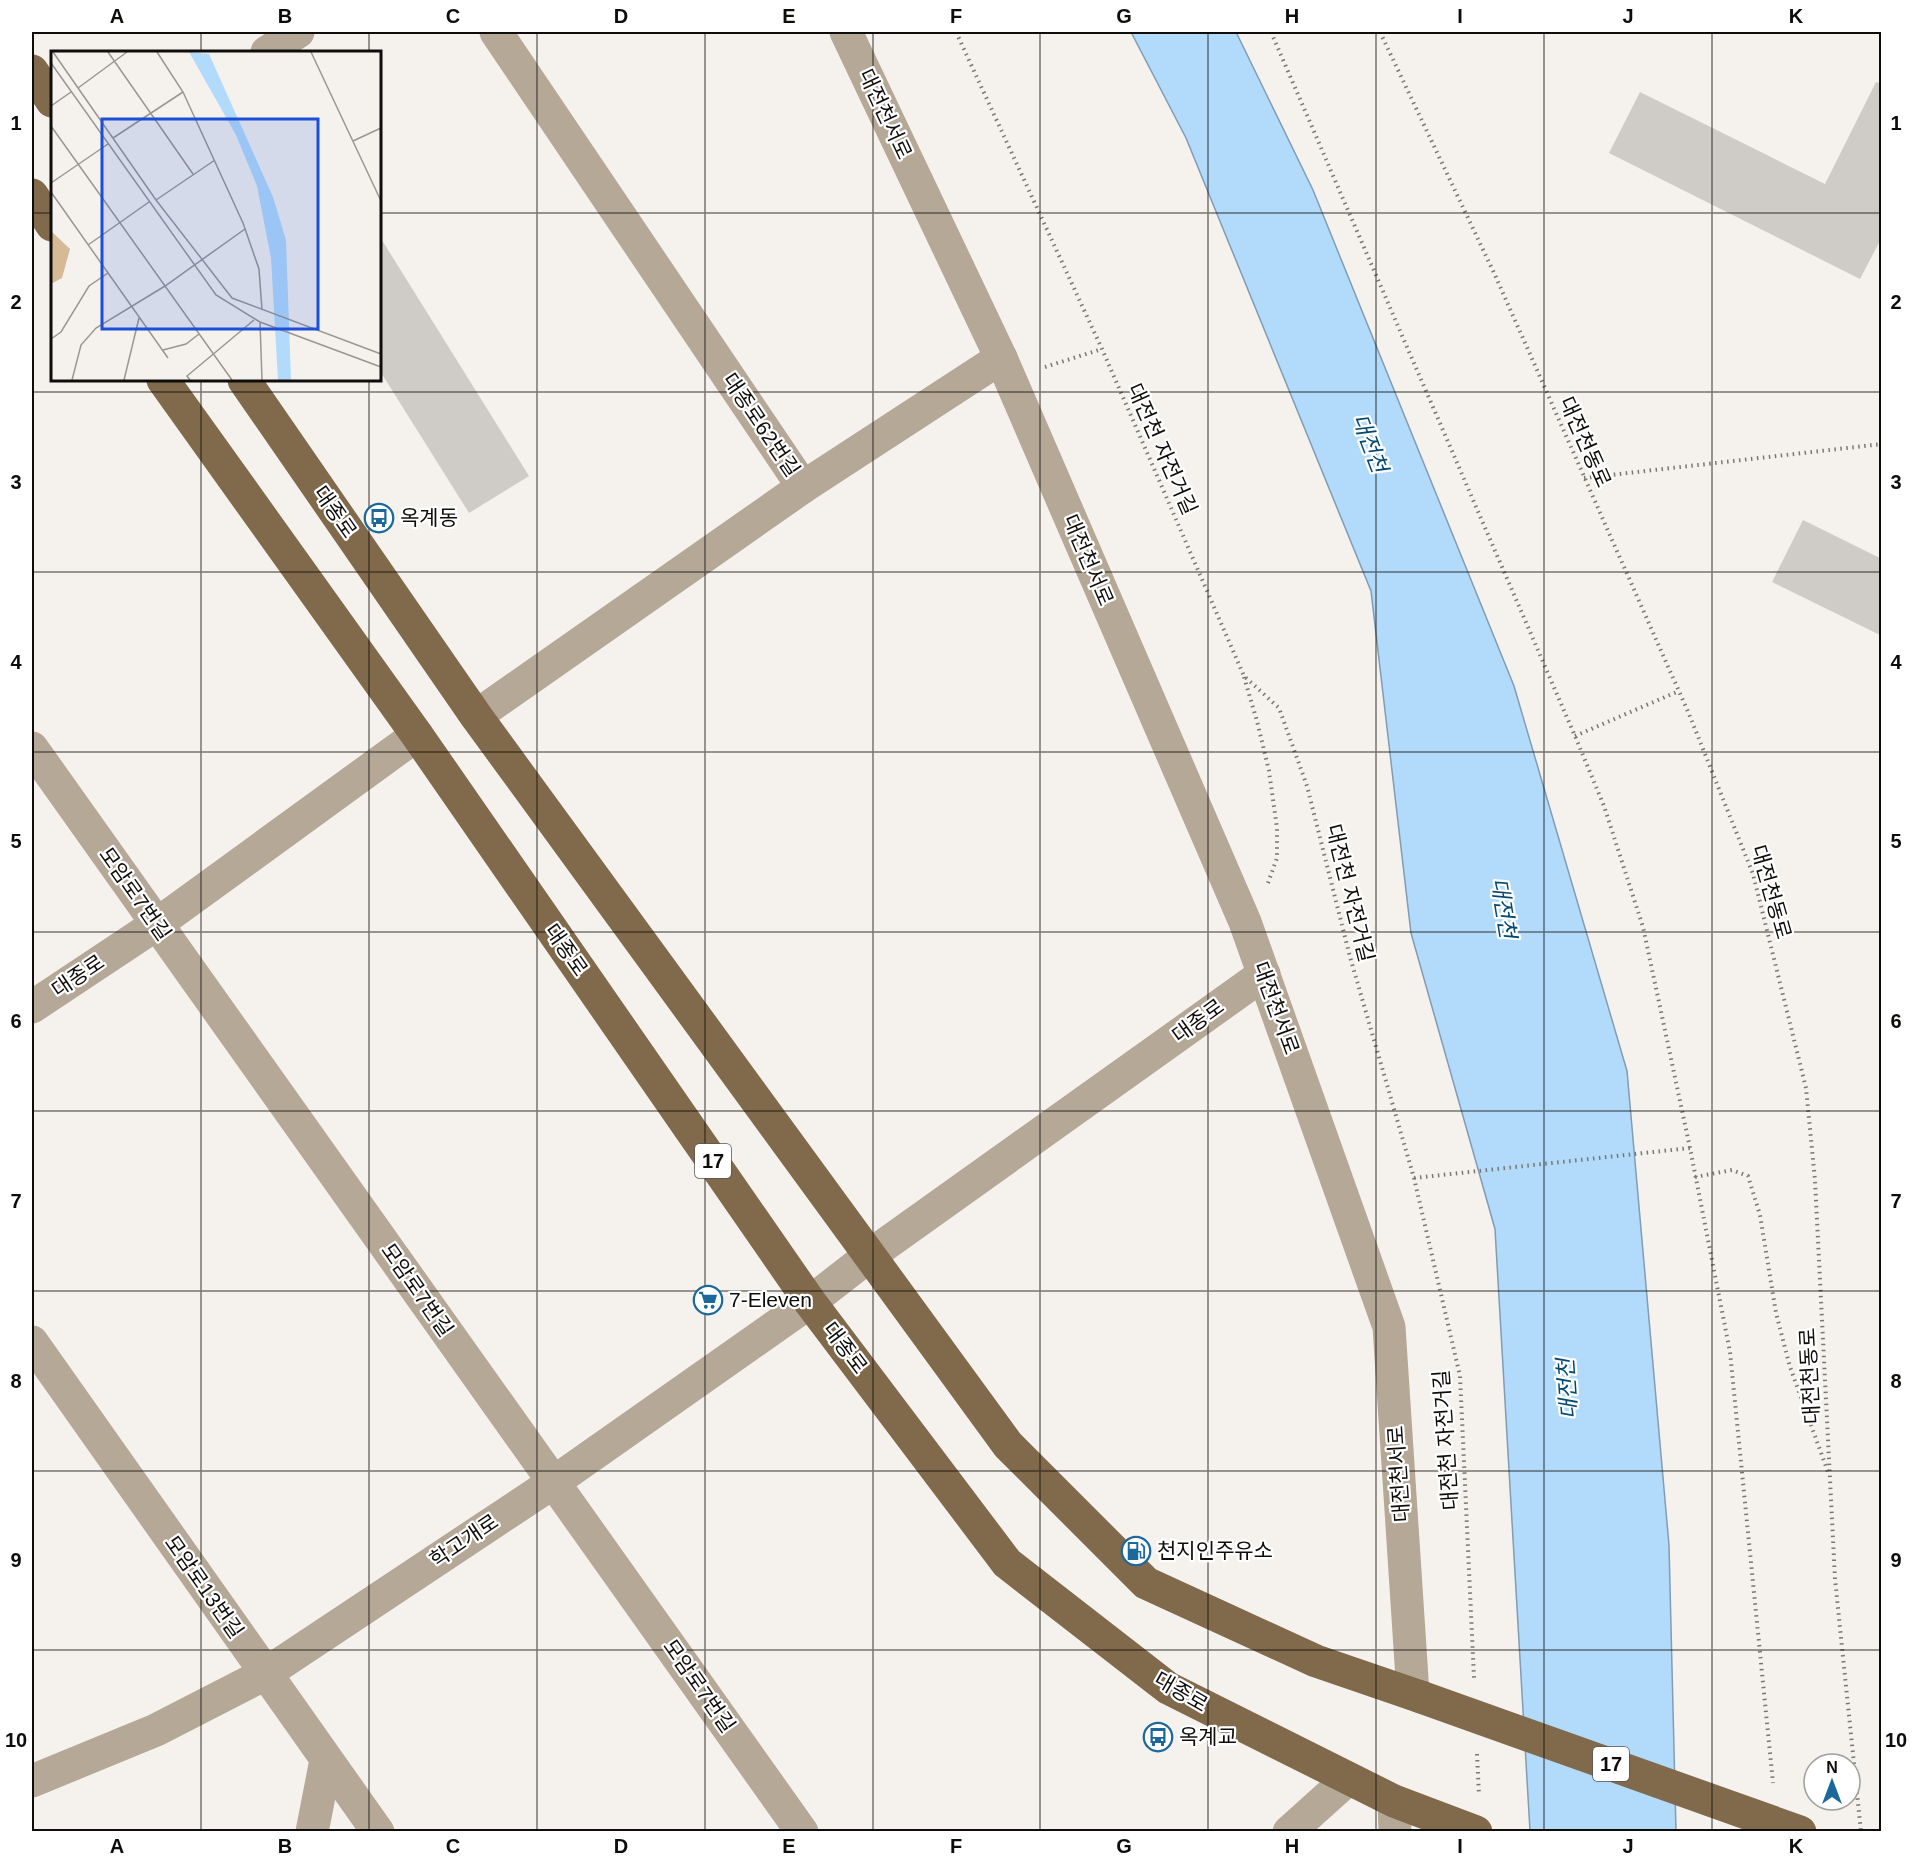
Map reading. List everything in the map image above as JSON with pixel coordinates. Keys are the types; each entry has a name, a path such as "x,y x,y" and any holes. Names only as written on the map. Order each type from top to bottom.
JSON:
{"main road":[{"path":"32,72 51,100"},
{"name":"대종로","path":"164,381 417,735 810,1302 1006,1563 1167,1688 1348,1779 1395,1816"},
{"name":"대종로","path":"245,381 476,716 1008,1445 1146,1583 1316,1660 1417,1695"},
{"name":"17","path":"1417,1695 1800,1832"},
{"name":"17","path":"1395,1816 1476,1832"}],"street":[{"path":"269,51 298,32"},
{"name":"대종로62번길","path":"476,716 803,487 496,32"},
{"name":"대전천서로","path":"846,32 1001,358 1245,922 1389,1327 1417,1695"},
{"path":"803,487 1001,358"},
{"name":"대종로","path":"32,1007 157,924 417,735"},
{"name":"모암로7번길","path":"32,748 802,1832"},
{"name":"대종로","path":"869,1256 1264,974"},
{"name":"학고개로","path":"32,1781 156,1730 265,1674 554,1482 810,1302 869,1256"},
{"name":"모암로13번길","path":"36,1359 378,1832"},
{"path":"312,1832 326,1760"},
{"path":"1289,1832 1348,1779"}],"path":[{"name":"대전천 자전거길","path":"956,32 1102,349 1244,676 1279,708 1307,786 1350,957 1414,1178 1460,1376 1474,1689"},
{"path":"1271,32 1575,736 1604,806 1643,927 1730,1352 1773,1763 1773,1786"},
{"name":"대전천동로","path":"1380,32 1495,275 1679,691 1753,874 1806,1088 1815,1180 1835,1579 1862,1832"},
{"path":"1053,363 1102,349"},
{"path":"1584,478 1881,444"},
{"path":"1244,676 1269,771 1277,828 1277,858 1269,882 1245,922"},
{"path":"1575,736 1679,691"},
{"path":"1414,1178 1690,1148"},
{"path":"1695,1177 1732,1170 1748,1176 1760,1215 1776,1313 1790,1367 1830,1477"},
{"path":"1477,1748 1479,1796"}],"water":[{"name":"대전천","path":"1131,32 1236,32 1313,190 1514,686 1627,1071 1669,1545 1676,1831 1530,1831 1495,1229 1411,933 1371,591 1186,138"}],"building":[{"path":"1876,82 1882,84 1882,237 1860,279 1609,153 1640,92 1825,184"},
{"path":"381,239 529,476 469,513 381,373"},
{"path":"1803,520 1882,559 1882,636 1772,582"}],"place":[{"name":"옥계동","path":"379,518"},
{"name":"7-Eleven","path":"708,1300"},
{"name":"천지인주유소","path":"1136,1551"},
{"name":"옥계교","path":"1158,1737"}]}
